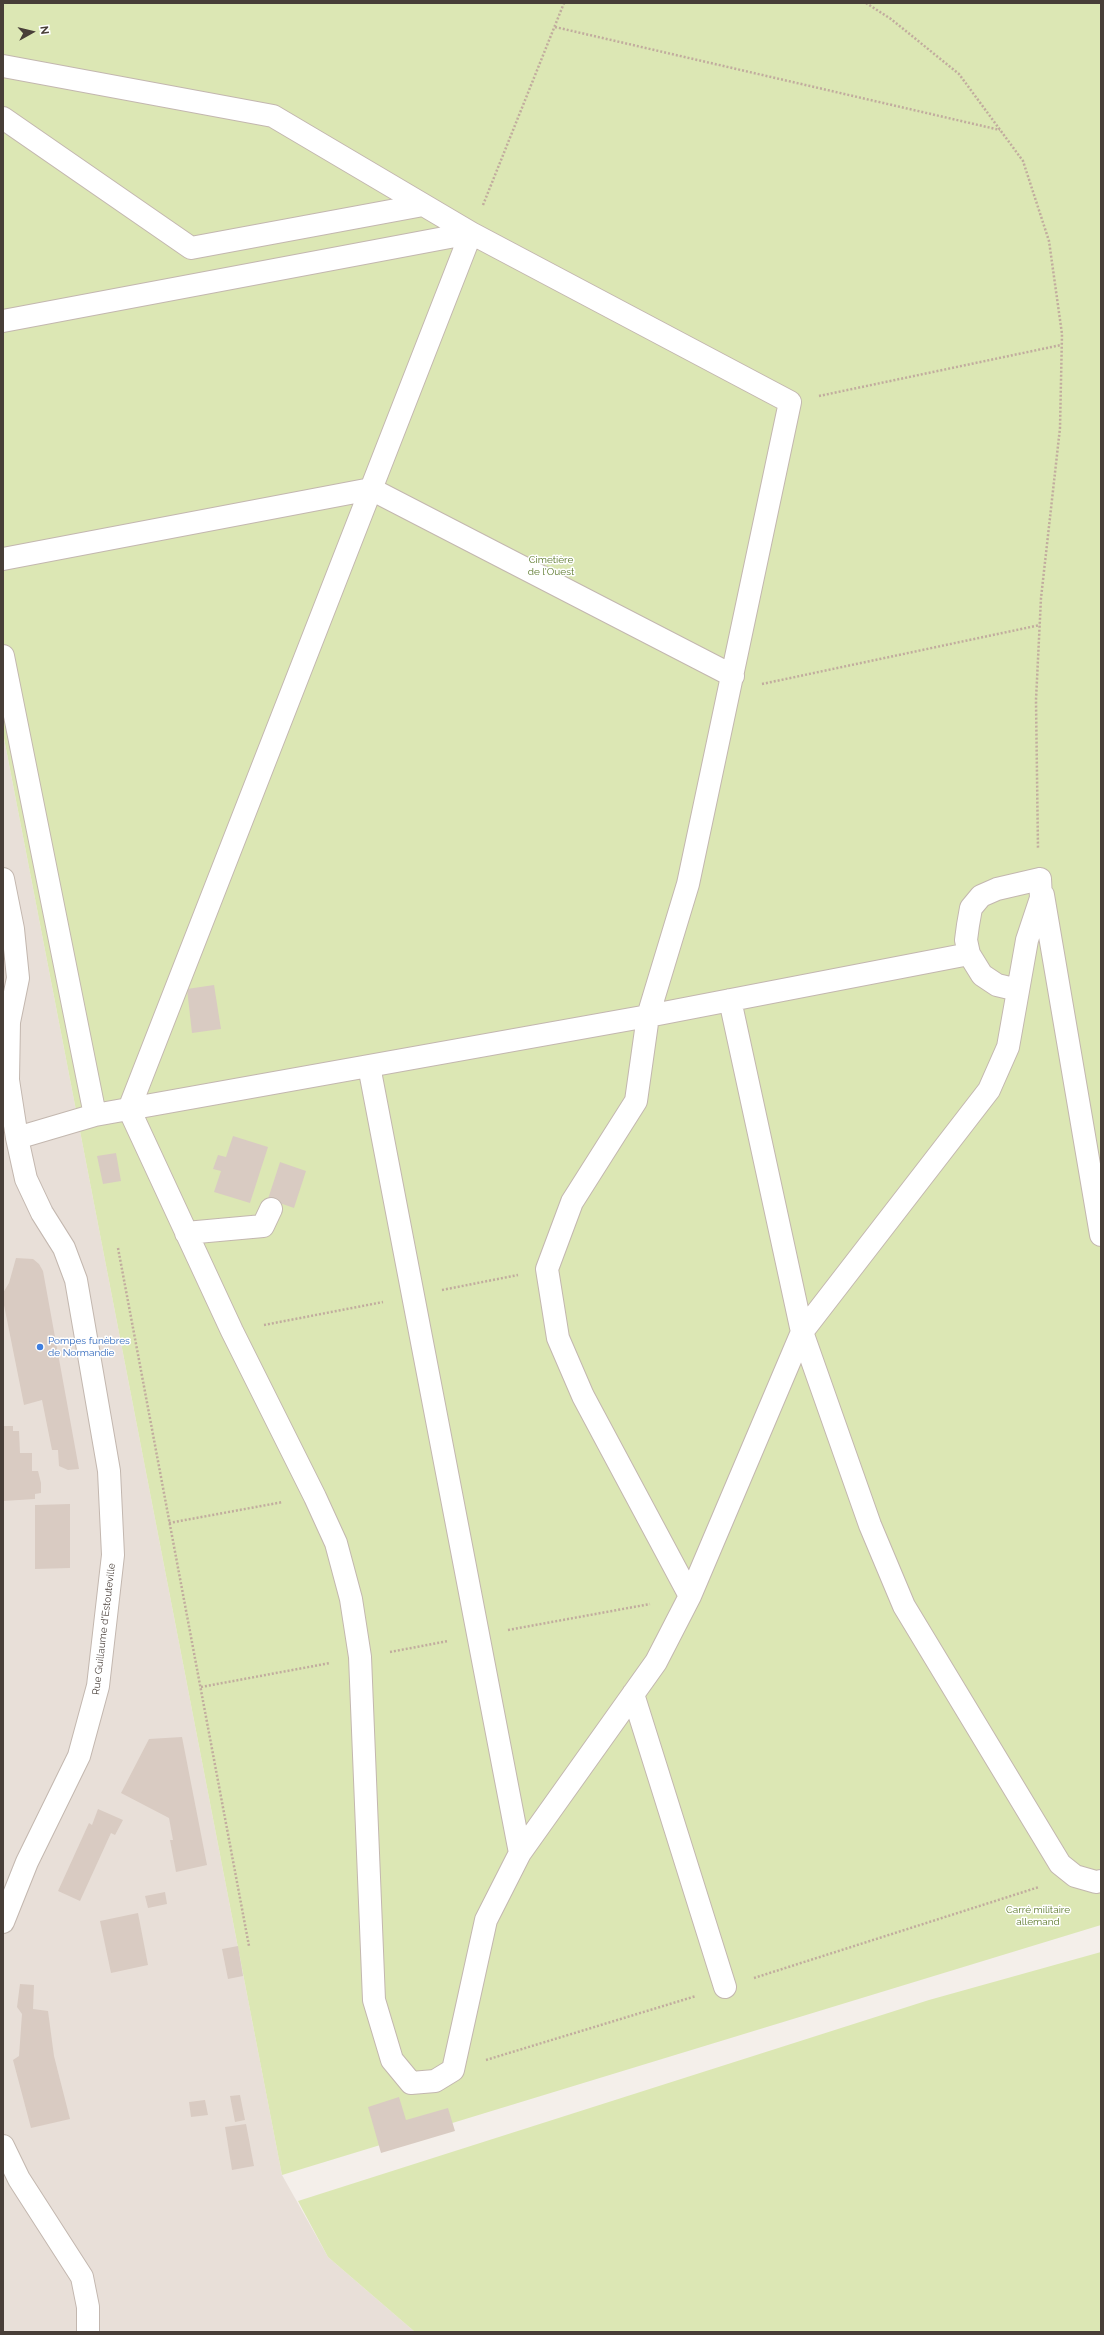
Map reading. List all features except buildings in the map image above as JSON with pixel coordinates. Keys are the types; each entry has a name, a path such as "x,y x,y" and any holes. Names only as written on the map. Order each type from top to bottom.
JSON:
{"street":[{"path":"3,66 273,116 472,233 790,402 688,884 648,1016 636,1102 572,1202 547,1270 558,1338 583,1396 690,1596"},
{"path":"3,118 192,248 423,205"},
{"path":"3,321 472,233"},
{"path":"472,233 129,1109 232,1331 336,1542 351,1599 360,1658 374,2000 392,2060 411,2083 435,2081 453,2070 486,1920 520,1853 656,1662 690,1596 802,1332 989,1090 1008,1047 1027,940 1041,898 1040,879"},
{"path":"3,559 371,489 731,684"},
{"path":"3,656 95,1115"},
{"name":"Rue Guillaume d'Estouteville","path":"3,879 13,929 18,978 10,1022 8,1080 17,1138 26,1179 42,1213 64,1248 76,1280 109,1471 113,1555 98,1686 79,1756 27,1862 3,1922"},
{"path":"1018,990 997,986 982,975 969,954 966,940 971,908 981,896 997,889 1040,879"},
{"path":"1040,879 1101,1235"},
{"path":"17,1138 95,1115 648,1016 969,954"},
{"path":"730,1000 802,1332 870,1525 904,1606 1060,1864 1074,1876 1096,1882 1101,1881"},
{"path":"368,1066 520,1853"},
{"path":"186,1233 263,1226 271,1209"},
{"path":"633,1694 725,1987"},
{"path":"3,2146 19,2179 82,2277 88,2307 88,2332"}],"path":[{"path":"472,233 564,3"},
{"path":"866,3 891,19 959,74 1023,161 1049,241 1061,345 1060,428 1040,625 1036,700 1040,879"},
{"path":"555,27 1000,130"},
{"path":"790,402 1061,345"},
{"path":"731,684 1040,625"},
{"path":"118,1248 249,1946"},
{"path":"169,1523 315,1497"},
{"path":"200,1687 690,1596"},
{"path":"453,2070 725,1987 1074,1876"}],"shaded area":[{"path":"3,733 282,2175 328,2257 415,2332 3,2332"}],"green space":[{"name":"Cimetière de l'Ouest","path":"3,3 1101,3 1101,1925 282,2175 3,733"},
{"path":"1101,1952 1101,2332 415,2332 328,2257 298,2201 929,2000"}],"place":[{"name":"Pompes funèbres de Normandie","path":"40,1347"}],"park label":[{"name":"Carré militaire allemand","path":"1038,1916"}]}
